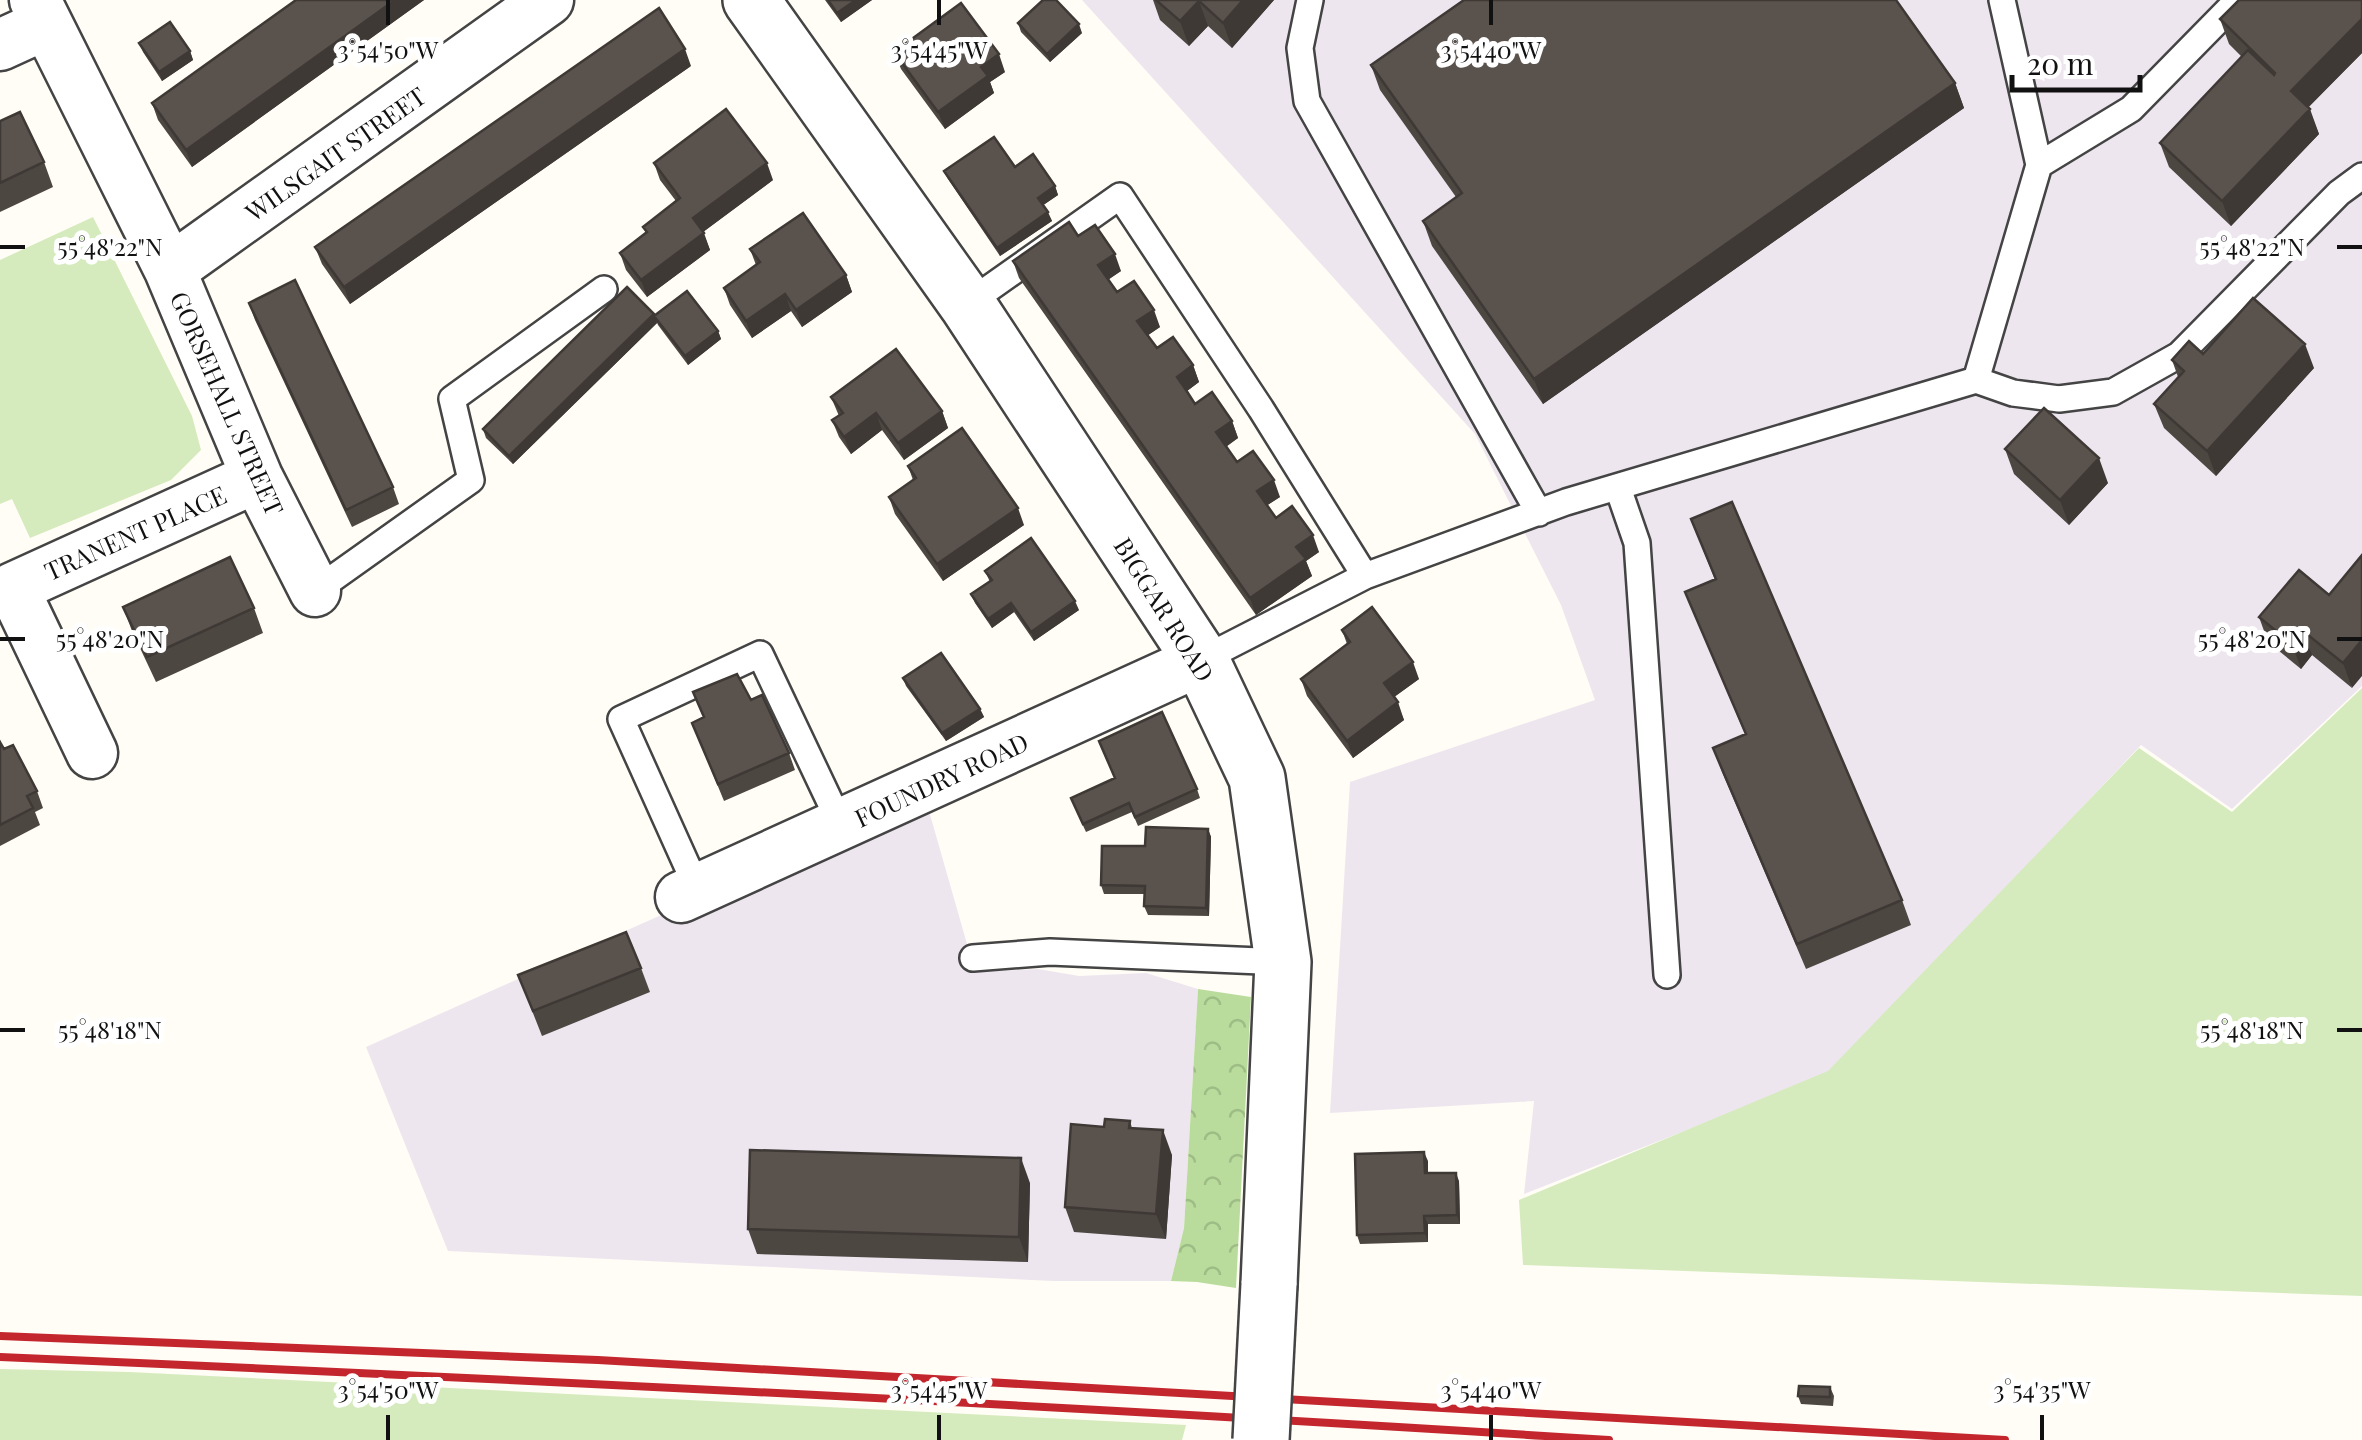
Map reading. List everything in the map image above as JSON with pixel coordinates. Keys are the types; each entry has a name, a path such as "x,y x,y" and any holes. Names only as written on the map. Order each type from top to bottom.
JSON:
{"street":[{"name":"WILSGAIT STREET","path":"170,270 548,0"},
{"name":"BIGGAR ROAD","path":"751,0 967,304 1201,660 1257,778 1284,962 1260,1440"},
{"name":"GORSEHALL STREET","path":"40,12 170,270 257,477 315,591"},
{"path":"0,45 40,12"},
{"name":"TRANENT PLACE","path":"92,753 13,588 257,477"},
{"name":"FOUNDRY ROAD","path":"690,894 1201,660"}],"lane":[{"path":"1310,0 1300,48 1307,101 1539,513"},
{"path":"1976,380 2039,165 2002,0"},
{"path":"2039,165 2131,109 2238,0"},
{"path":"1201,660 1365,576 1566,502 1976,380 2013,393 2059,399 2113,392 2179,355 2340,193 2362,176"},
{"path":"967,304 1120,196 1261,409 1365,576"},
{"path":"315,591 470,480 452,399 604,290"},
{"path":"1618,488 1637,543 1668,976"},
{"path":"690,894 621,719 760,654 841,824"},
{"path":"973,958 1050,952 1284,962"}],"shaded area":[{"path":"1082,0 2362,0 2362,686 2232,809 2141,745 1830,1074 1524,1194 1534,1101 1330,1113 1350,782 1595,700 1561,605 1475,434"},
{"path":"925,797 975,972 1038,969 1079,976 1146,973 1198,989 1184,1228 1171,1281 1053,1281 448,1251 366,1047"}],"green space":[{"path":"93,217 192,416 201,450 171,480 30,538 12,499 0,504 0,260"},
{"path":"2362,688 2362,1296 1523,1265 1519,1200 1828,1071 2139,748 2232,812"},
{"path":"1198,989 1251,997 1236,1288 1171,1281 1184,1228"},
{"path":"0,1369 129,1372 1186,1425 1182,1440 0,1440"}],"building":[{"path":"296,0 395,0 186,150 152,103"},
{"path":"828,0 856,0 837,13"},
{"path":"1043,0 1056,0 1079,24 1047,54 1018,23"},
{"path":"1156,0 1243,0 1223,23 1199,1 1180,21"},
{"path":"1464,0 1896,0 1955,83 1534,379 1423,221 1462,193 1371,65"},
{"path":"2239,0 2362,0 2362,19 2291,91 2310,109 2222,201 2160,143 2248,50 2274,75 2220,19"},
{"path":"961,3 999,54 981,67 988,76 938,112 894,52"},
{"path":"659,8 685,49 344,287 315,247"},
{"path":"170,22 190,51 159,72 139,43"},
{"path":"726,109 767,163 693,218 704,233 641,280 620,253 647,232 643,227 680,198 654,163"},
{"path":"20,112 44,162 0,183 0,121"},
{"path":"994,137 1015,167 1033,154 1055,186 1038,198 1048,212 997,248 944,171"},
{"path":"803,213 846,275 796,310 785,294 746,321 724,288 760,262 750,249"},
{"path":"1069,222 1078,236 1095,225 1115,254 1098,265 1117,292 1134,281 1154,310 1137,321 1157,348 1173,337 1193,365 1177,377 1195,404 1212,392 1232,421 1216,432 1237,462 1253,451 1274,480 1257,491 1276,518 1292,506 1313,535 1296,547 1306,559 1250,598 1013,261"},
{"path":"295,280 393,487 346,510 249,303"},
{"path":"627,287 654,314 509,456 483,429"},
{"path":"687,291 718,331 685,356 654,316"},
{"path":"2253,298 2305,344 2207,451 2154,404 2184,371 2172,360 2189,341 2203,354"},
{"path":"896,349 942,411 898,443 876,413 844,437 832,420 843,413 831,397"},
{"path":"2044,408 2099,458 2060,500 2005,449"},
{"path":"962,428 1018,508 937,564 889,497 916,478 908,466"},
{"path":"1732,502 1902,900 1797,944 1713,748 1746,734 1685,592 1716,579 1691,519"},
{"path":"1031,538 1075,601 1031,632 1011,603 988,619 971,594 992,580 985,571"},
{"path":"2362,555 2362,640 2343,663 2303,631 2292,644 2259,617 2299,570 2329,595"},
{"path":"230,557 254,608 147,657 123,607"},
{"path":"1372,607 1413,662 1384,683 1398,702 1347,741 1301,679 1350,642 1342,630"},
{"path":"941,653 980,709 942,733 903,678"},
{"path":"737,674 751,700 762,695 789,753 718,784 692,723 704,717 693,692"},
{"path":"1162,712 1197,789 1135,817 1129,803 1083,824 1071,798 1115,778 1099,741"},
{"path":"0,742 4,749 13,745 37,791 27,796 33,808 0,825"},
{"path":"1146,827 1208,829 1206,908 1144,906 1145,886 1101,885 1102,846 1145,846"},
{"path":"626,932 641,968 533,1011 518,975"},
{"path":"1105,1119 1130,1121 1129,1128 1163,1130 1156,1214 1065,1207 1071,1124 1104,1127"},
{"path":"750,1150 1021,1158 1019,1237 748,1229"},
{"path":"1424,1152 1425,1173 1456,1173 1457,1215 1424,1216 1425,1233 1357,1235 1355,1154"},
{"path":"1799,1386 1830,1387 1830,1397 1798,1396"}],"railway":[{"path":"0,1336 598,1360 2005,1440"},
{"path":"0,1357 805,1394 1609,1440"}]}
